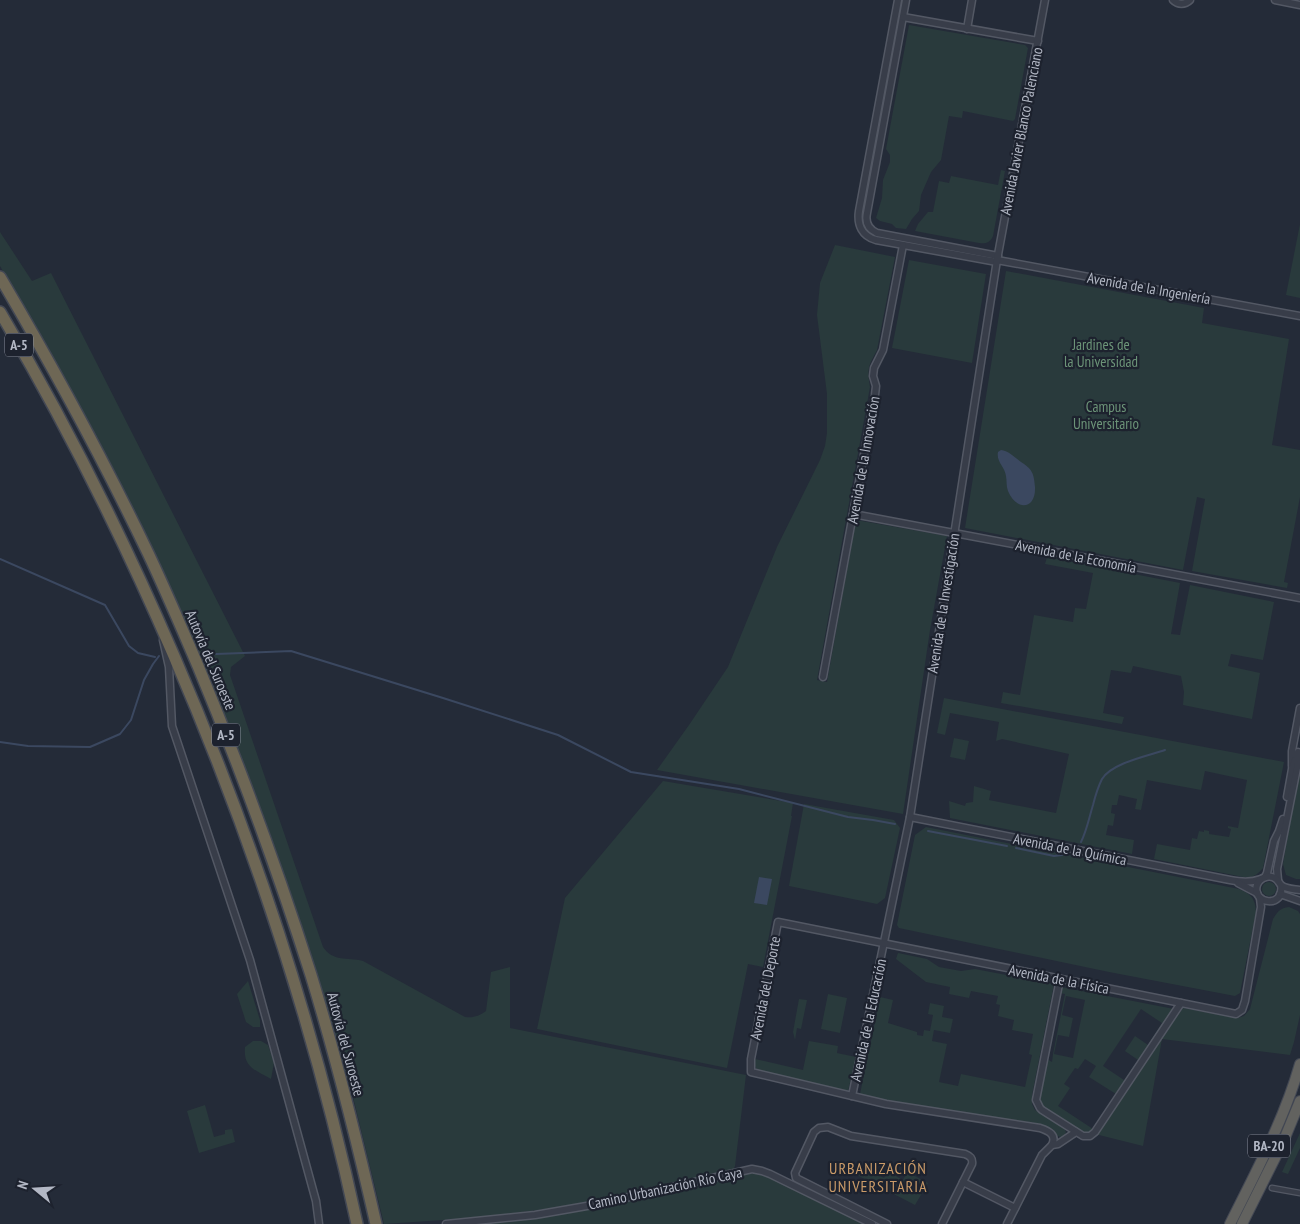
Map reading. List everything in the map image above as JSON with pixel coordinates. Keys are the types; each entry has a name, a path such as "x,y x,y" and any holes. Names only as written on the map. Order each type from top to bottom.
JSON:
{"highway":[{"name":"Autovía del Suroeste","path":"0,277 57,375 116,489 171,604 216,710 268,847 312,977 360,1156 376,1224"},
{"name":"A-5","path":"0,312 75,446 133,563 222,772 272,911 294,980 322,1077 357,1224"},
{"name":"BA-20","path":"1230,1224 1274,1136 1288,1102 1300,1064"},
{"name":"BA-20","path":"1242,1224 1284,1140 1300,1101"}],"street":[{"path":"898,0 858,216 860,227 867,236 876,240 997,259"},
{"path":"906,0 866,218 868,225 877,233 997,259"},
{"path":"967,29 972,0"},
{"name":"Avenida Javier Blanco Palenciano","path":"997,259 1046,0"},
{"path":"1173,0 1181,4 1190,0"},
{"path":"1276,0 1300,4"},
{"path":"903,17 1038,41"},
{"name":"Avenida de la Innovación","path":"823,677 875,395 874,368 883,350 903,245"},
{"name":"Avenida de la Ingeniería","path":"997,259 1300,316"},
{"name":"Avenida de la Investigación","path":"884,944 910,817 997,259"},
{"name":"Avenida de la Economía","path":"853,514 1300,598"},
{"path":"157,617 169,667 172,726 240,928 316,1201 319,1224"},
{"path":"1292,769 1292,751 1300,708"},
{"path":"1295,735 1299,756 1277,869 1280,894 1273,901 1266,901 1259,895 1257,885 1267,873 1274,840 1282,820 1292,769 1295,760 1299,756"},
{"name":"Avenida de la Química","path":"910,817 1230,880 1253,882 1263,878"},
{"path":"1263,878 1270,876 1291,889 1300,890"},
{"name":"Avenida de la Química","path":"1230,880 1246,886 1259,895"},
{"path":"1280,894 1300,901"},
{"name":"Avenida de la Física","path":"884,944 1234,1014 1240,1012 1244,1005 1262,907 1259,895"},
{"name":"Avenida del Deporte","path":"852,1096 751,1072 751,1059 778,922 884,944"},
{"name":"Avenida de la Educación","path":"852,1096 884,944"},
{"path":"1060,979 1036,1100 1042,1110 1080,1135 1087,1137 1095,1132 1181,1003"},
{"path":"852,1096 886,1104 1040,1128 1052,1134 1054,1139 1052,1145 1038,1159 1007,1224"},
{"path":"888,1224 796,1178 795,1173 817,1129 823,1126 851,1136 971,1157 972,1162 942,1224"},
{"path":"1052,1145 1058,1144 1076,1132"},
{"name":"Camino Urbanización Río Caya","path":"446,1224 535,1215 598,1204 752,1170 766,1172 872,1224"},
{"path":"963,1182 1015,1208"},
{"path":"1272,1188 1300,1193"}],"green space":[{"path":"909,25 1025,45 1028,48 1015,119 1013,121 963,111 962,118 949,116 941,160 931,172 921,195 919,211 906,229 896,228 892,224 876,218 882,198 883,180 890,162 890,155 886,149"},
{"path":"1001,170 1005,171 993,236 989,242 979,243 915,231 928,212 933,212 939,181 949,183 951,176 998,185"},
{"path":"1300,224 1300,298 1286,295"},
{"path":"0,232 32,281 51,273 245,656 231,667 230,675 323,947 327,952 336,957 363,961 465,1017 476,1016 486,1011 491,972 510,967 510,1028 746,1075 733,1170 562,1207 473,1218 384,1224 353,1097 316,973 271,836 220,703 182,613 107,457 62,373 0,266"},
{"path":"835,245 895,257 877,350 869,368 870,387 817,680 827,682 856,520 947,536 930,630 903,814 657,770 728,667 777,547 825,446 827,394 817,315 820,283"},
{"path":"909,260 986,274 972,363 892,348"},
{"name":"Campus Universitario","path":"1006,271 1204,308 1202,323 1289,339 1272,445 1300,450 1300,497 1284,582 1288,583 1287,588 1192,571 1205,499 1197,497 1183,570 965,528"},
{"path":"1047,557 1180,583 1171,634 1180,635 1190,585 1274,602 1263,660 1231,654 1228,666 1260,673 1252,719 1183,705 1184,692 1181,676 1133,666 1131,673 1111,670 1103,713 1124,717 1122,724 1001,703 1003,692 1020,695 1034,615 1073,622 1075,608 1086,609 1093,573 1045,564"},
{"path":"944,698 1284,762 1263,868 1248,878 1154,859 1157,844 1190,850 1192,838 1197,839 1199,831 1209,831 1209,834 1229,837 1231,829 1228,826 1238,828 1247,780 1205,771 1201,790 1147,780 1141,810 1135,809 1137,799 1119,795 1117,805 1112,805 1111,813 1115,814 1113,826 1108,825 1106,835 1134,840 1132,854 950,818 949,801 965,806 966,803 973,802 974,786 991,791 989,800 1056,813 1069,754 1002,739 996,741 999,722 950,713 945,735 937,733"},
{"path":"954,738 969,741 965,760 950,757"},
{"path":"1300,776 1300,879 1296,879 1286,875 1283,864 1297,781"},
{"path":"663,781 793,803 763,967 748,964 727,1068 537,1029 565,898"},
{"path":"804,804 894,820 900,828 885,898 877,904 789,886"},
{"path":"926,827 1243,891 1255,903 1256,912 1240,993 1235,996 1109,972 899,928 897,925 915,835"},
{"path":"1266,882 1272,882 1276,889 1272,896 1266,896 1262,892 1262,886"},
{"path":"1289,907 1300,914 1300,1015 1290,1055 1162,1039 1143,1146 1095,1134 1183,1008 1238,1018 1244,1016 1250,1009 1273,919 1280,910"},
{"path":"898,953 927,959 939,967 961,971 975,969 1054,984 1032,1095 1032,1104 1035,1110 1064,1128 1066,1132 1064,1136 1060,1137 1053,1131 1035,1123 887,1101 860,1094 880,997 893,1000 888,1023 917,1032 917,1035 923,1036 924,1030 930,1031 933,1015 928,1014 930,1003 944,1006 942,1017 953,1019 950,1033 934,1030 932,1041 947,1044 939,1082 958,1086 961,1074 1025,1087 1032,1055 1029,1054 1033,1034 1012,1030 1014,1020 998,1016 1000,1005 996,1004 998,996 971,991 969,998 949,994 950,987 926,982 896,959"},
{"path":"248,981 260,1020 260,1027 253,1027 246,1022 237,994"},
{"path":"1061,987 1174,1009 1092,1131 1089,1133 1083,1133 1042,1108 1039,1099 1047,1059 1052,1062 1065,994 1059,993","holes":["1066,996 1085,1000 1073,1058 1054,1054 1058,1035 1069,1037 1073,1018 1062,1015","1141,1009 1162,1023 1148,1045 1135,1036 1125,1051 1138,1060 1124,1080 1103,1066","1085,1059 1096,1066 1089,1077 1116,1094 1093,1129 1058,1106 1070,1088 1064,1084 1075,1068 1078,1069"]},
{"path":"828,994 847,998 840,1033 821,1029"},
{"path":"799,999 807,1000 801,1029 797,1028 795,1040 793,1032"},
{"path":"253,1041 261,1041 268,1045 274,1063 271,1079 248,1064 245,1047"},
{"path":"809,1041 838,1046 837,1053 856,1057 848,1091 757,1070 755,1059 803,1070"},
{"path":"205,1105 214,1137 225,1134 225,1130 232,1129 235,1142 199,1153 187,1111"},
{"path":"1300,1133 1300,1148 1288,1174 1282,1172"},
{"path":"860,1165 884,1178 888,1172 903,1180 907,1172 928,1183 915,1205 855,1174"},
{"path":"755,1173 772,1178 862,1224 487,1224 597,1207"}],"water":[{"path":"1001,450 1011,454 1032,472 1035,487 1034,495 1029,504 1020,505 1011,498 1005,473 998,459 998,452"},
{"path":"759,877 772,879 767,905 754,903"}],"waterway":[{"path":"0,559 105,605 129,646 138,653 155,657"},
{"path":"216,654 291,651 558,735 631,772 739,789 848,817 895,824"},
{"path":"0,742 28,746 90,747 120,734 131,720 144,680 159,656"},
{"path":"1081,842 1098,789 1107,773 1122,764 1165,750"},
{"path":"928,831 1007,846"},
{"path":"1016,848 1054,856 1062,855"}],"district":[{"name":"URBANIZACIÓN UNIVERSITARIA","path":"878,1177"}],"park label":[{"name":"Jardines de la Universidad","path":"1101,352"}]}
